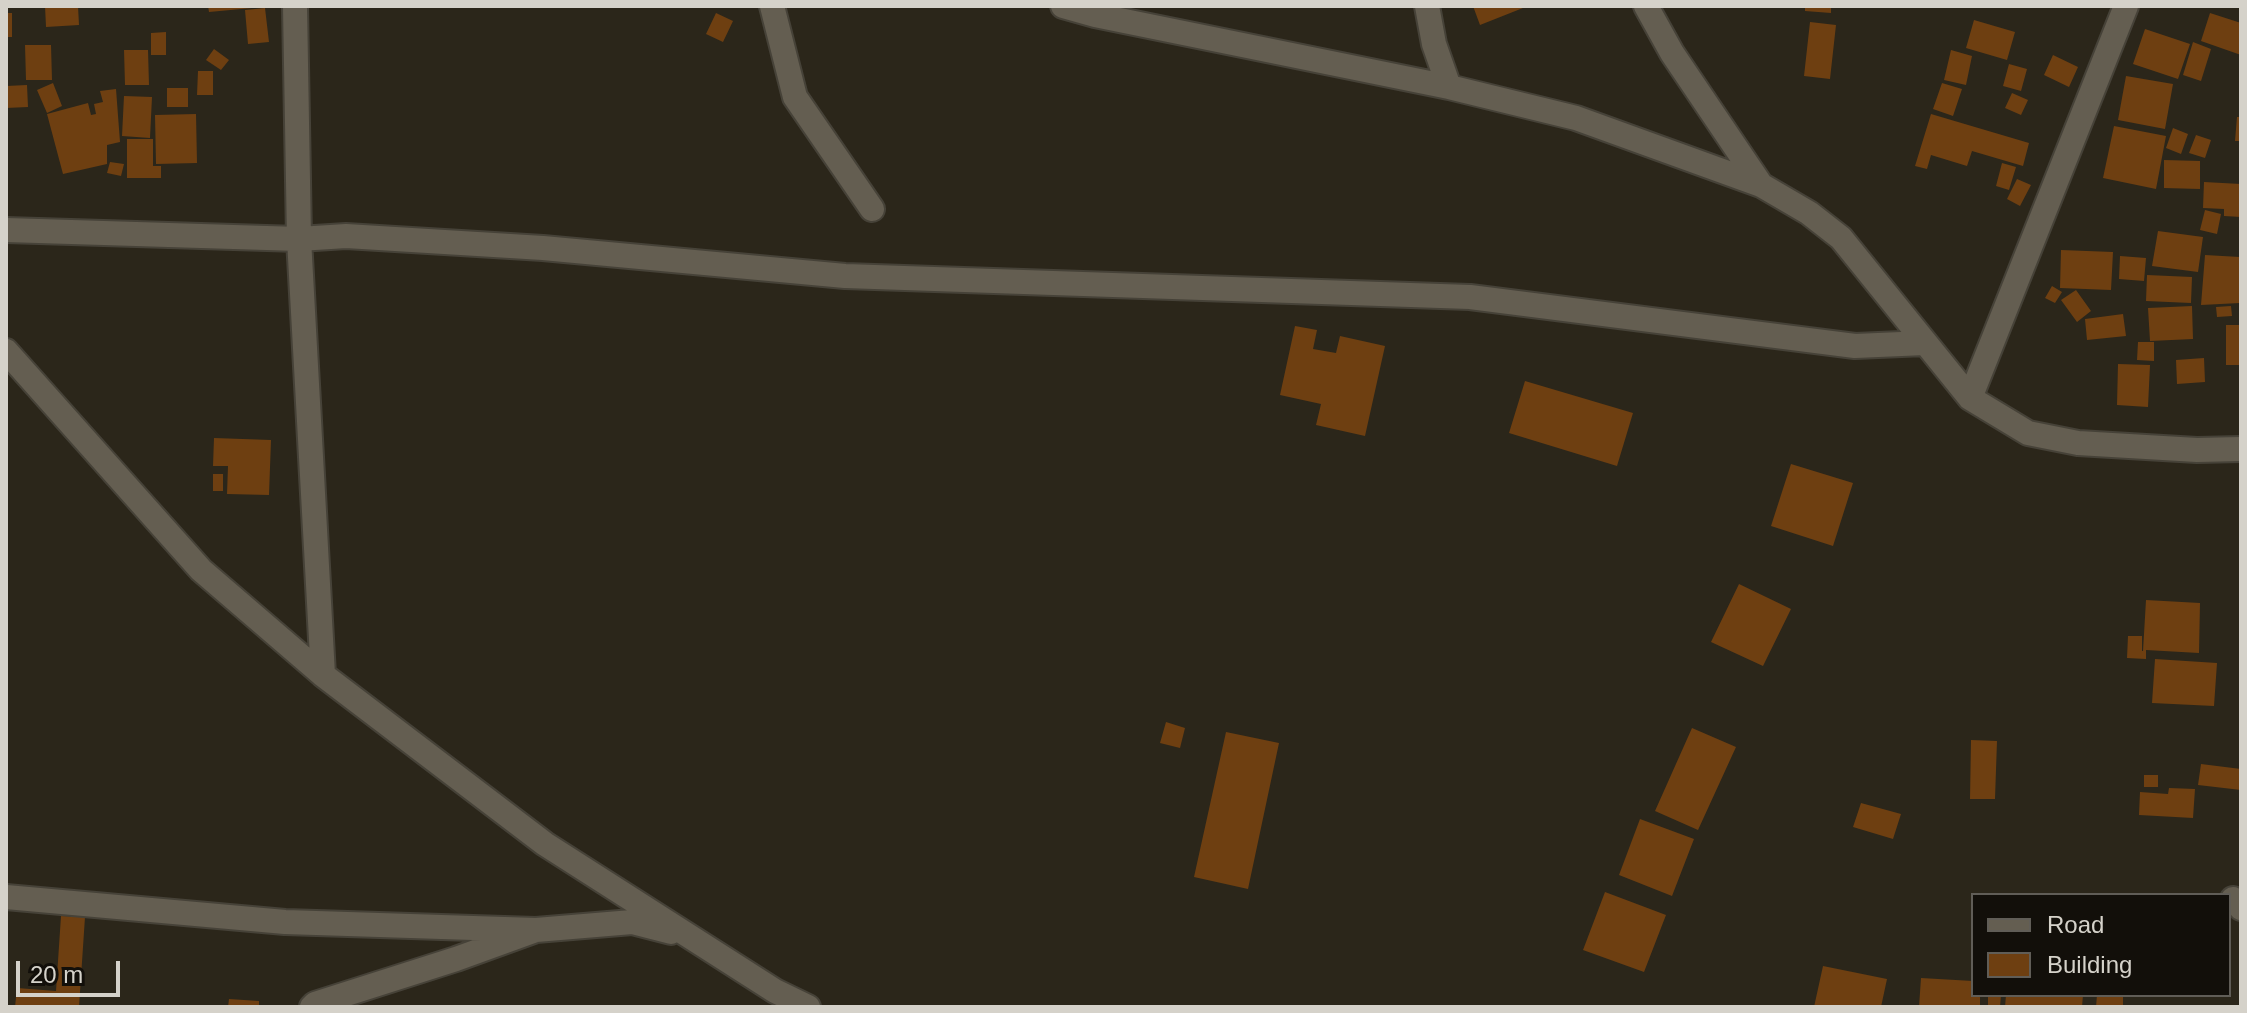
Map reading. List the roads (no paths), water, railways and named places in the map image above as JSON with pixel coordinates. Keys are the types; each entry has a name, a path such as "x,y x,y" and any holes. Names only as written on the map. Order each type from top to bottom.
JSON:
{"street":[{"path":"295,6 299,239 323,675"},
{"path":"772,6 795,97 872,209"},
{"path":"1063,6 1449,87 1576,118 1761,185 1809,213 1841,238 1970,398 2028,433 2078,443 2197,450 2241,449"},
{"path":"1427,6 1434,44 1449,87"},
{"path":"1646,6 1672,53 1761,185"},
{"path":"1970,398 2126,6"},
{"path":"6,230 299,239 346,236 543,248 845,276 1470,297 1855,346 1925,343"},
{"path":"6,351 201,570 323,675 545,844 775,991 808,1007"},
{"path":"6,897 285,922 536,930 632,922 692,938"},
{"path":"312,1007 536,930"}]}
